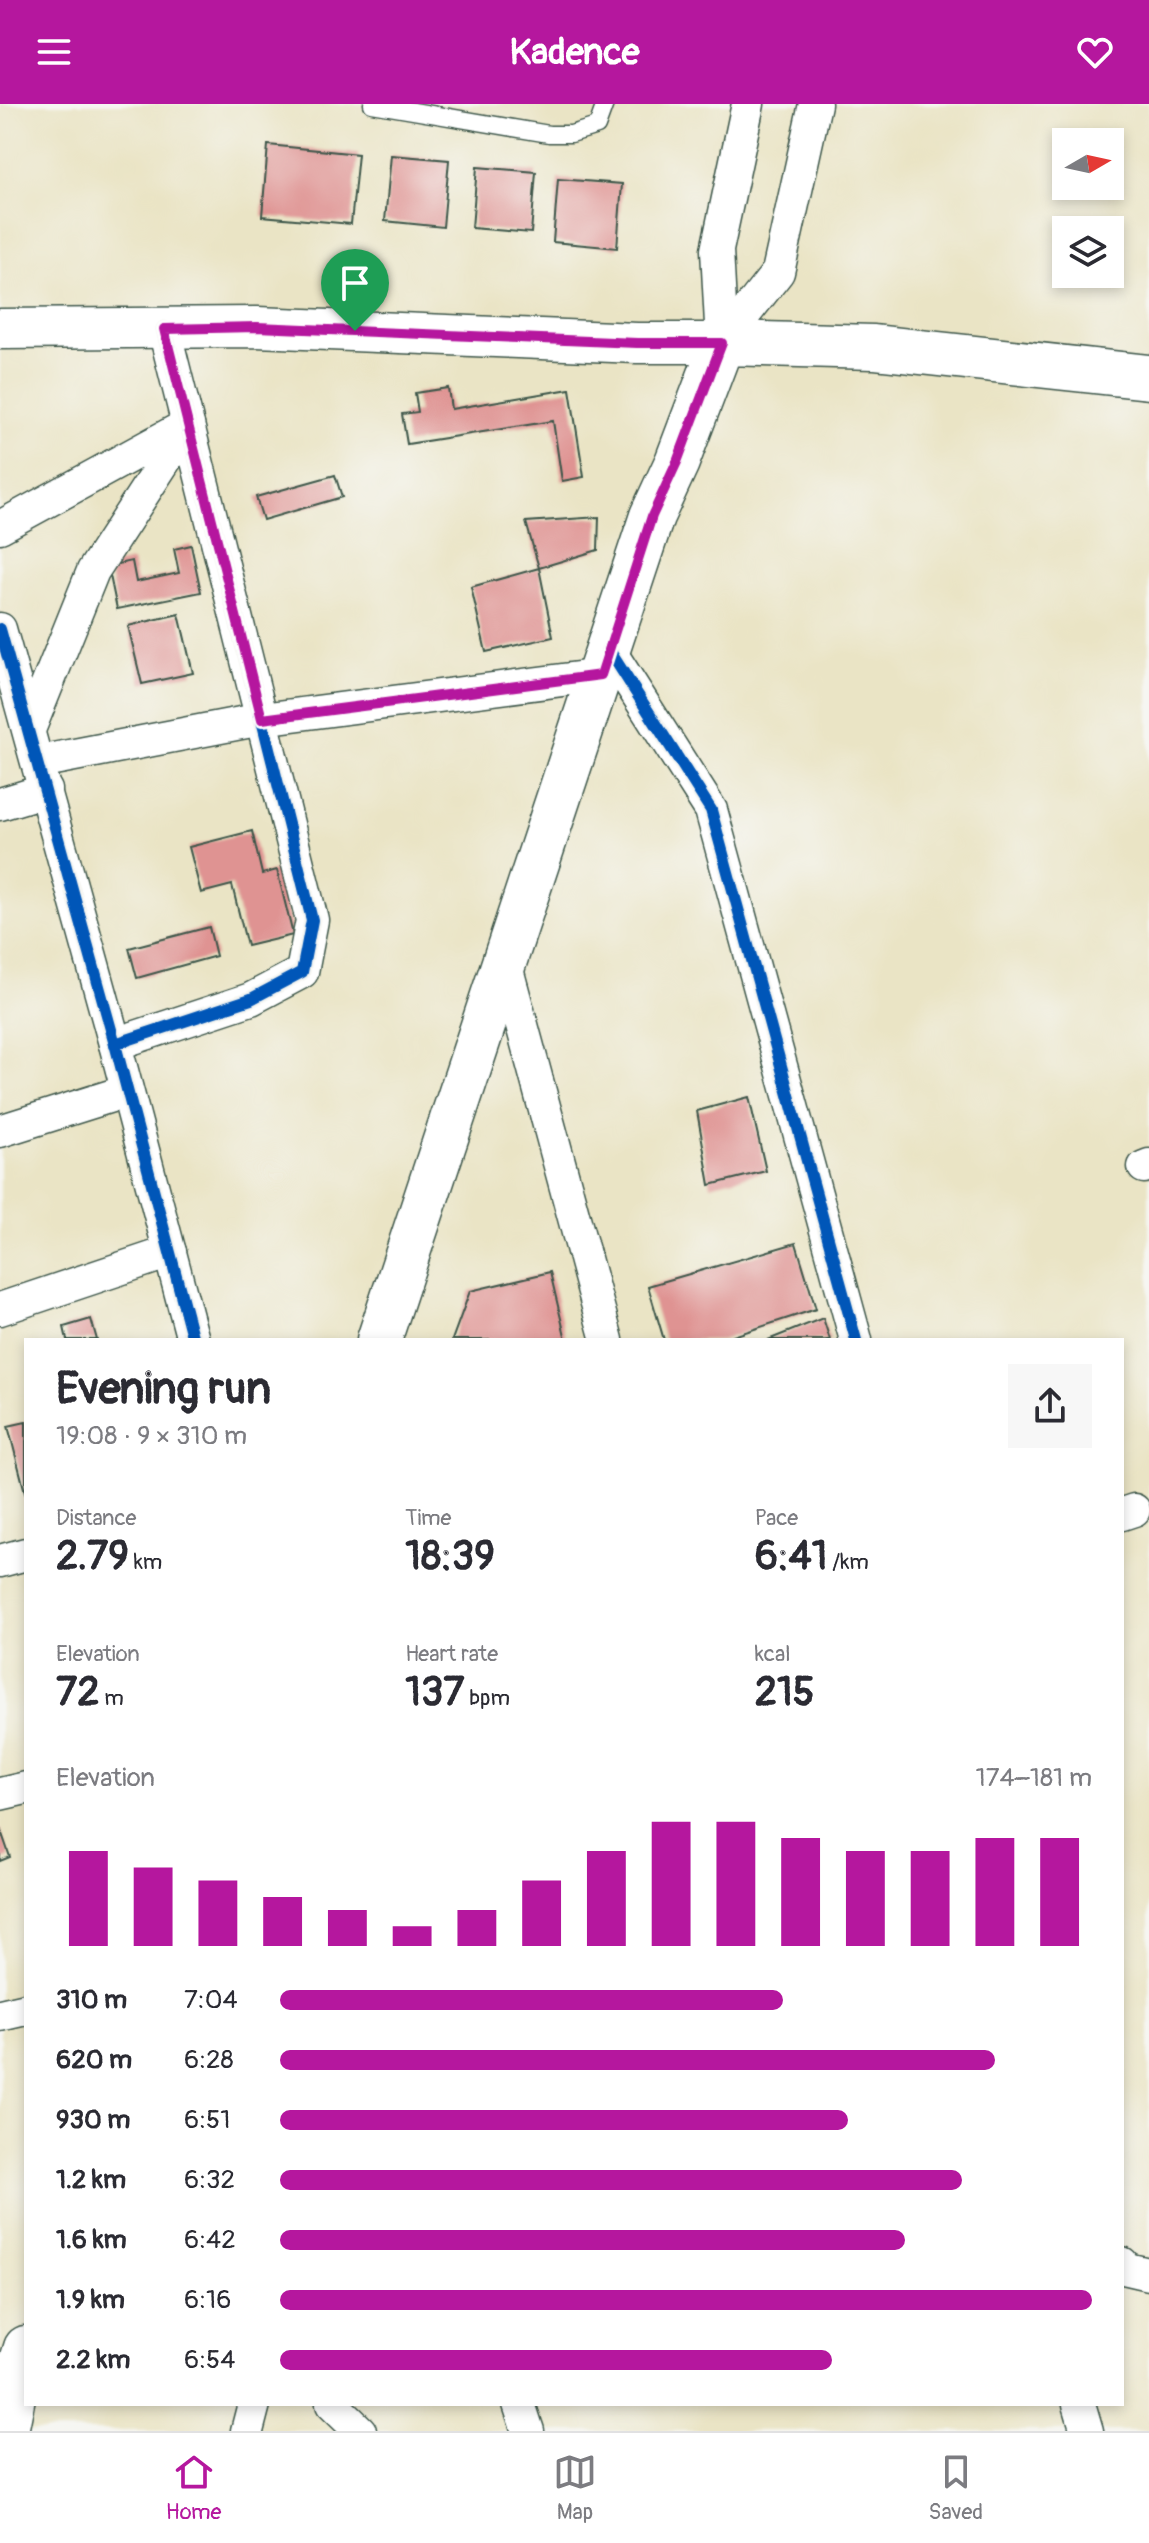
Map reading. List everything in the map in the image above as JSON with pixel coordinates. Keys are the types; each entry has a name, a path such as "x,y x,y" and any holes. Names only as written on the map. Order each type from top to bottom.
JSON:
{"main road":[{"path":"380,1338 652,516 677,462 722,343 874,347 1149,377"},
{"path":"6,2431 14,2375"}],"street":[{"path":"722,343 717,250 748,104"},
{"path":"722,343 778,272 815,104"},
{"path":"0,329 257,327 637,343 722,343"},
{"path":"115,1044 251,999 302,972 312,920 164,329"},
{"path":"0,527 188,425"},
{"path":"29,730 93,571 188,425"},
{"path":"0,629 192,1338"},
{"path":"0,804 42,776 262,719 605,663 711,810 855,1338"},
{"path":"505,962 606,1338"},
{"path":"0,1131 127,1091"},
{"path":"0,1309 170,1252"},
{"path":"0,1561 24,1555"},
{"path":"0,1794 24,1788"},
{"path":"0,2015 24,2009"},
{"path":"1124,2268 1149,2274"},
{"path":"247,2431 253,2406"},
{"path":"334,2406 360,2431"},
{"path":"520,2406 528,2431"},
{"path":"1080,2406 1087,2431"}],"lane":[{"path":"372,104 549,134 571,134 597,126 605,104"}],"building":[{"path":"268,145 358,154 351,224 262,216"},
{"path":"391,155 449,160 443,227 385,221"},
{"path":"477,167 536,172 531,233 472,228"},
{"path":"558,179 622,184 617,248 553,242"},
{"path":"448,388 451,409 570,389 584,477 562,481 553,421 407,444 402,414 418,412 415,393"},
{"path":"335,475 342,497 263,520 256,497"},
{"path":"599,517 598,550 539,568 526,522"},
{"path":"191,545 201,592 117,609 108,566 132,561 136,582 179,573 174,549"},
{"path":"539,568 553,637 486,652 471,587"},
{"path":"179,614 193,673 142,684 128,626"},
{"path":"252,831 262,874 277,870 293,935 247,946 232,885 201,893 189,847"},
{"path":"209,927 216,956 137,978 129,948"},
{"path":"749,1097 766,1171 710,1185 697,1111"},
{"path":"796,1243 816,1309 727,1338 663,1338 648,1286"},
{"path":"550,1272 566,1338 453,1338 470,1291"},
{"path":"823,1318 829,1338 773,1338"},
{"path":"91,1319 96,1338 67,1338 64,1327"},
{"path":"24,1422 24,1488 8,1426"},
{"path":"0,1828 10,1857 0,1861"}],"cycle path":[{"path":"115,1044 251,999 302,972 312,920 164,329"},
{"path":"0,629 192,1338"},
{"path":"609,650 711,810 855,1338"}],"route":[{"path":"257,327 355,331 637,343 722,343 713,374 652,516 601,675 262,719 164,329 257,327"}]}
